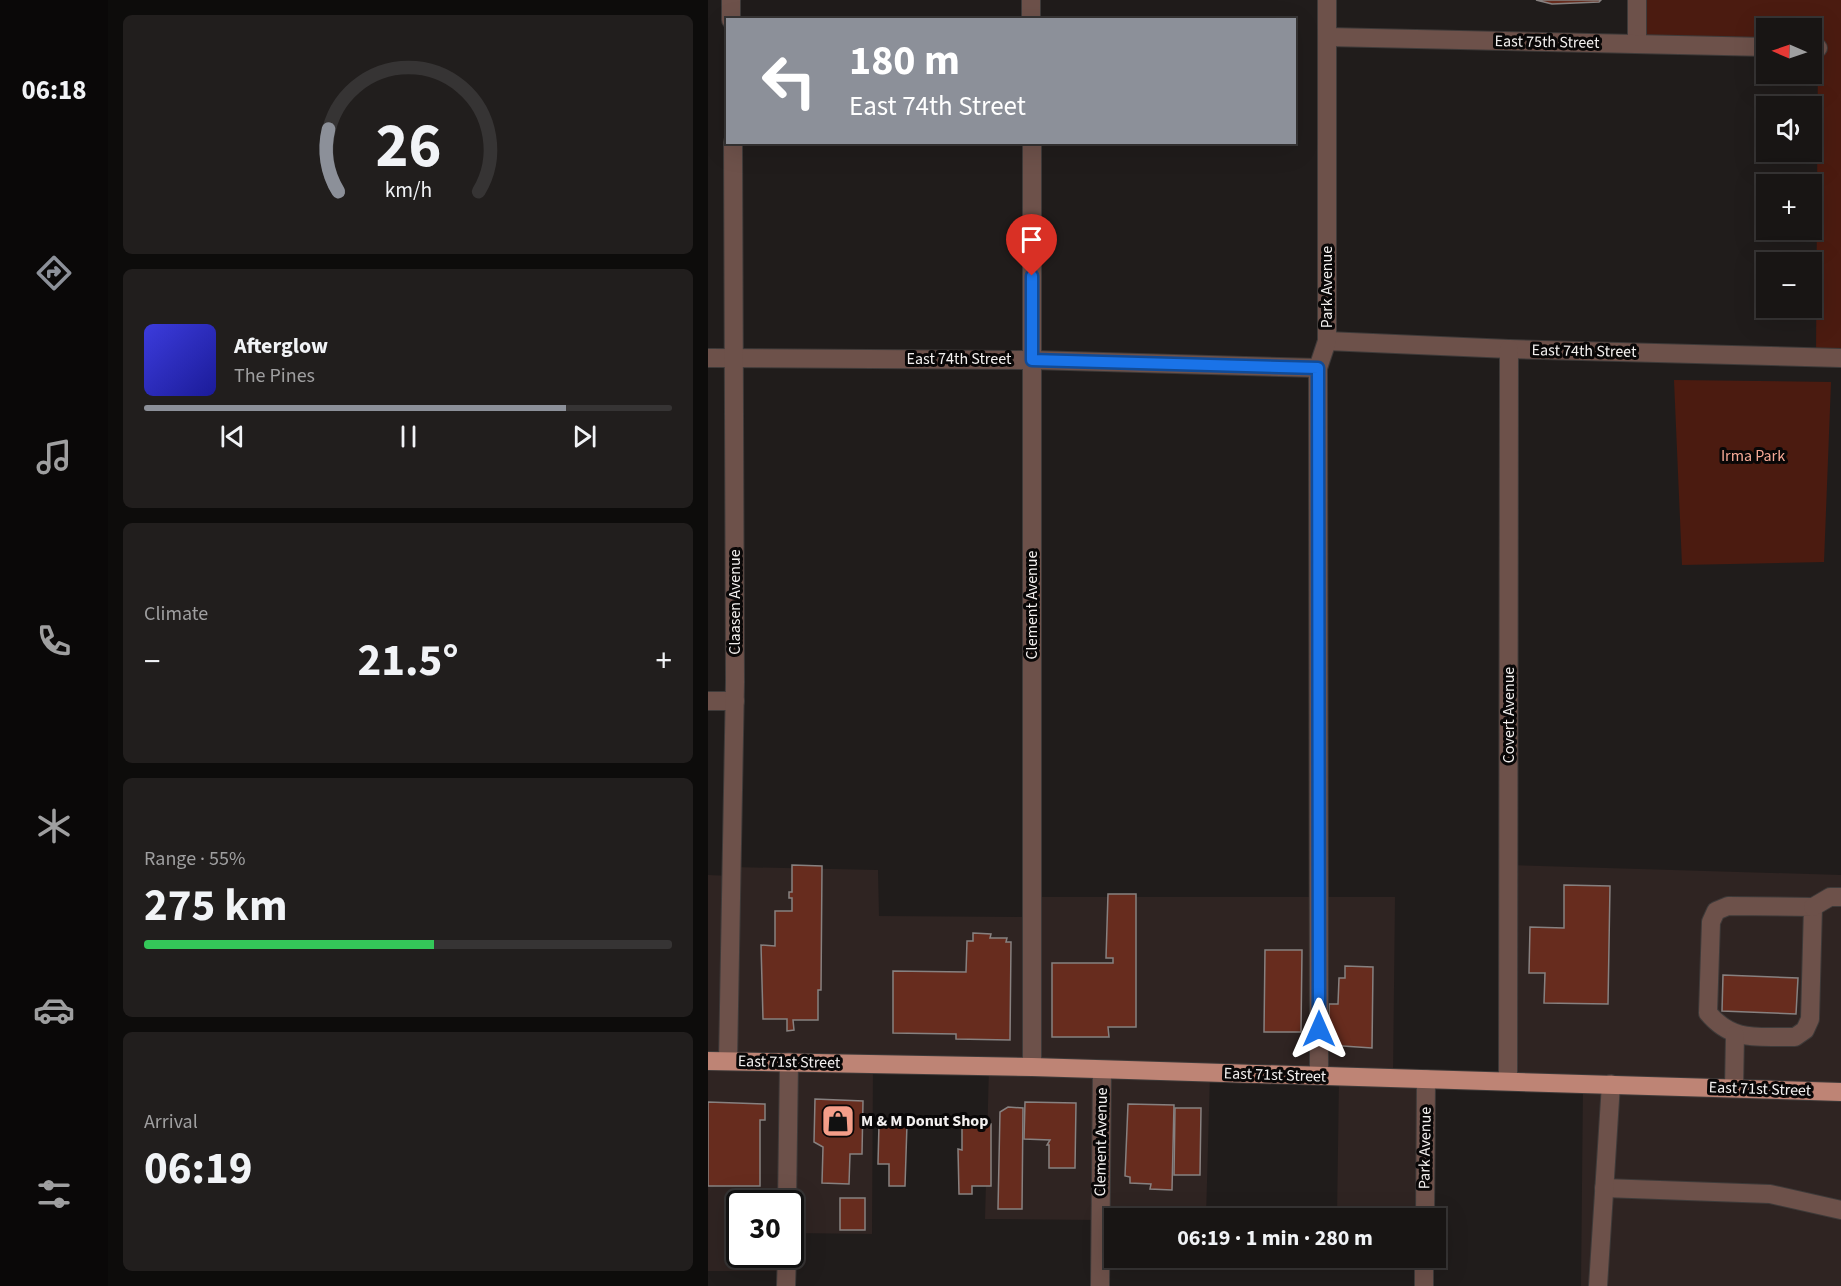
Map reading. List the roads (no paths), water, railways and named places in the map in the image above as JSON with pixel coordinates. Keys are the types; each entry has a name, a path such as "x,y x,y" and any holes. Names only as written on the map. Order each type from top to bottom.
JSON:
{"main road":[{"name":"East 71st Street","path":"708,1060 1508,1080 1841,1092"}],"street":[{"path":"731,0 731,18"},
{"path":"1031,0 1031,18"},
{"name":"Park Avenue","path":"1319,1076 1318,368 1327,341 1328,0"},
{"path":"1637,0 1637,44"},
{"name":"East 75th Street","path":"1328,37 1756,47"},
{"name":"Claasen Avenue","path":"728,1061 735,701 736,358 733,144"},
{"name":"Clement Avenue","path":"1032,144 1032,1067"},
{"name":"East 74th Street","path":"1327,341 1509,349 1841,358"},
{"name":"Covert Avenue","path":"1508,1080 1509,349"},
{"name":"East 74th Street","path":"708,358 1032,360 1318,368"},
{"path":"708,701 735,701"},
{"path":"1813,907 1810,1019 1805,1030 1796,1037 1735,1035 1719,1027 1708,1013 1711,922 1716,911 1728,906 1813,907 1830,897 1841,897"},
{"path":"1734,1088 1735,1035"},
{"path":"787,1190 789,1062"},
{"name":"Clement Avenue","path":"1100,1286 1102,1070"},
{"name":"Park Avenue","path":"1425,1208 1426,1079"},
{"path":"1598,1286 1611,1084"},
{"path":"1604,1188 1770,1194 1841,1210"},
{"path":"786,1286 787,1268"},
{"path":"1424,1268 1424,1286"}],"place":[{"name":"M & M Donut Shop","path":"838,1121"}],"park label":[{"name":"Irma Park","path":"1753,456"}]}
